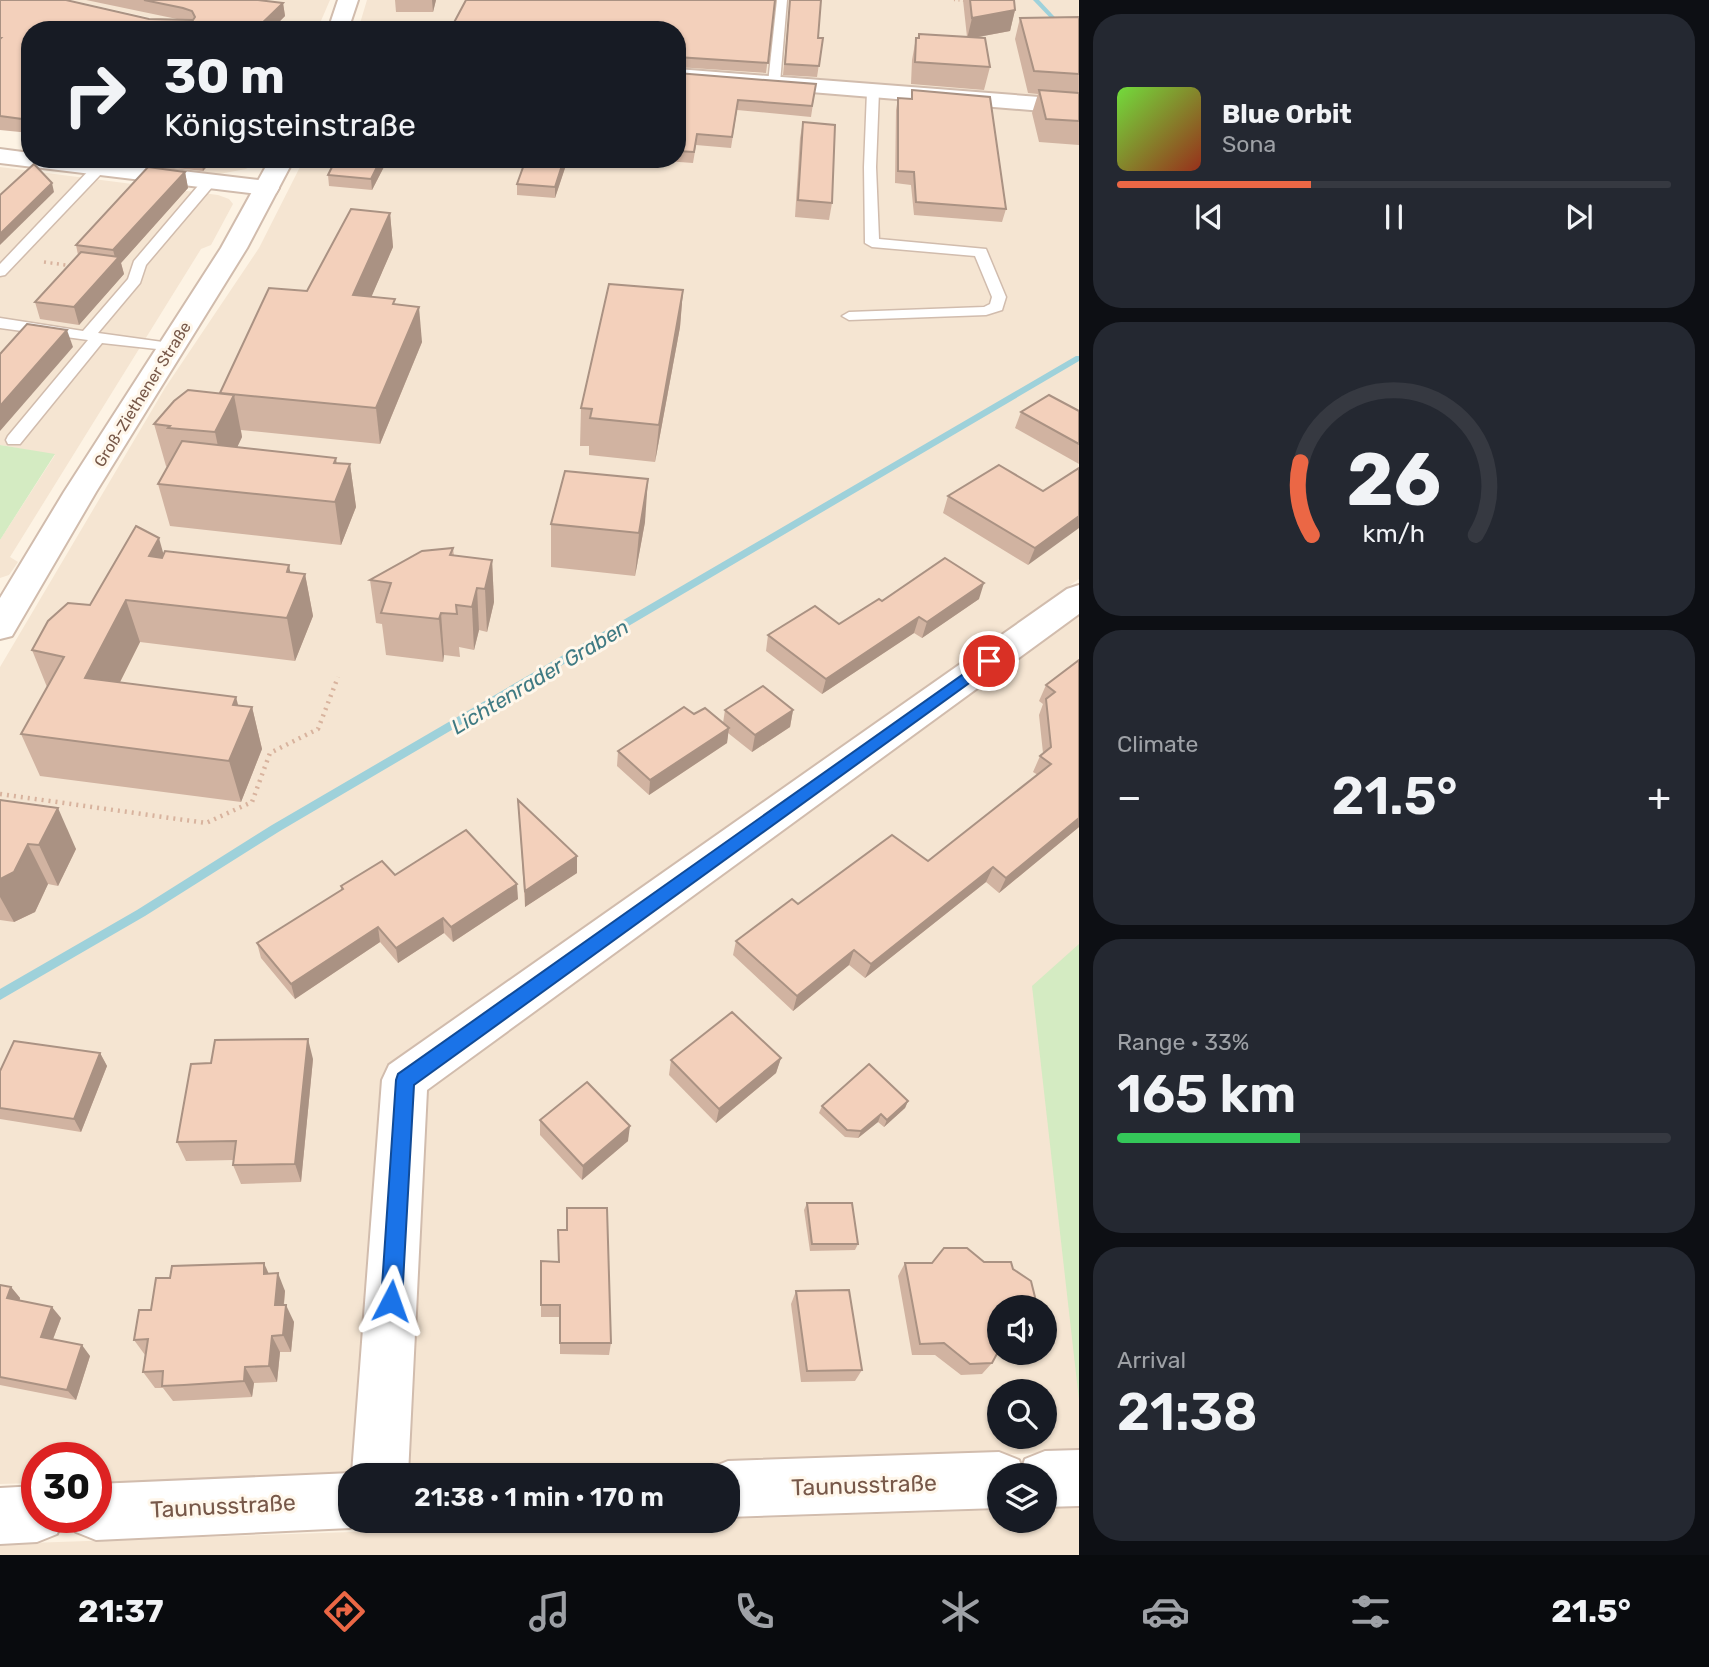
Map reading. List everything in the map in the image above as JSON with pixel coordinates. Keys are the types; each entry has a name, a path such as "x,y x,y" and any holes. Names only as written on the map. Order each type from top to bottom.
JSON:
{"street":[{"path":"341,21 348,0"},
{"path":"686,76 1079,107"},
{"path":"0,156 21,159"},
{"path":"90,168 267,188"},
{"name":"Groß-Ziethener Straße","path":"0,627 234,248 277,168"},
{"path":"381,1463 405,1080 1079,597"},
{"path":"1057,1479 1079,1478"},
{"name":"Taunusstraße","path":"740,1489 987,1480"},
{"name":"Taunusstraße","path":"112,1511 338,1501"},
{"path":"0,1516 21,1515"}],"lane":[{"path":"774,83 782,0"},
{"path":"849,316 986,311 997,307 999,297 981,252 872,243 870,167 873,90"},
{"path":"0,272 11,257 98,169"},
{"path":"14,440 135,280 139,264 208,183"},
{"path":"0,323 170,348"}],"path":[{"path":"954,0 968,1"},
{"path":"11,257 137,274"},
{"path":"0,794 206,823 252,802 270,753 318,729 338,677"}],"shaded area":[{"path":"70,0 330,0 321,21 165,21"},
{"path":"367,0 1079,0 1079,101 686,71 686,21 361,21"},
{"path":"686,82 1079,113 1079,579 394,1066 353,1463 338,1463 338,1474 112,1481 112,1442 21,1442 21,1483 0,1484 0,667 165,388 259,248 299,168 686,168"},
{"path":"0,167 218,195 229,199 233,204 211,245 201,249 10,557 18,562 9,575 0,578 0,540 55,455 0,445"},
{"path":"172,168 247,168 219,174"},
{"path":"1079,613 1079,1452 732,1463 406,1462 424,1092"},
{"path":"1079,1507 1079,1555 0,1555 0,1544 338,1532 740,1533 740,1519 987,1510 987,1533 1057,1533 1057,1508"}],"green space":[{"path":"0,445 55,454 0,540"},
{"path":"1079,944 1079,1400 1032,986"}],"building":[{"path":"0,0 66,0 149,19 193,20 195,17 192,11 144,0 258,0 283,3 264,21 21,21 21,119 0,116"},
{"path":"466,0 775,0 768,63 686,58 686,21 455,21"},
{"path":"790,0 821,0 818,38 823,38 819,66 785,64"},
{"path":"970,0 1014,0 1015,10 972,18"},
{"path":"1079,17 1079,74 1034,71 1020,18"},
{"path":"919,34 985,38 990,67 915,62 916,38 919,38"},
{"path":"686,74 816,84 812,106 738,100 732,137 697,134 694,152 686,152"},
{"path":"912,90 990,97 1006,209 916,202 914,172 898,171 898,98 912,99"},
{"path":"1039,90 1079,93 1079,121 1046,119"},
{"path":"803,122 835,125 832,203 798,200"},
{"path":"30,168 38,168 52,183 0,234 0,195"},
{"path":"147,168 185,172 113,250 76,245"},
{"path":"332,168 376,168 371,179 328,175"},
{"path":"523,168 561,168 555,187 517,184"},
{"path":"351,209 390,213 353,295 395,299 393,304 419,307 376,408 220,393 269,288 307,291"},
{"path":"81,252 119,257 74,307 35,302"},
{"path":"609,284 683,290 659,425 590,418 592,409 581,408"},
{"path":"27,324 67,330 0,406 0,354"},
{"path":"188,390 234,395 215,432 168,428 170,426 154,424 174,401"},
{"path":"1049,395 1079,411 1079,444 1021,412"},
{"path":"182,441 336,458 334,463 350,464 335,502 158,484"},
{"path":"999,465 1043,491 1079,468 1079,516 1035,548 948,496"},
{"path":"565,471 648,479 639,533 551,524"},
{"path":"136,526 159,538 149,556 162,558 165,551 289,565 287,572 305,574 287,618 126,600 85,678 236,697 233,705 252,707 229,761 21,734 64,657 32,650 48,621 68,603 90,605"},
{"path":"453,548 450,555 492,560 485,589 477,588 472,607 456,605 457,614 441,613 439,619 381,613 391,583 370,580 422,551"},
{"path":"945,558 984,583 927,622 919,617 826,679 768,635 815,606 839,624 879,599 882,601"},
{"path":"1079,660 1079,818 1006,878 993,867 871,964 854,950 797,996 736,941 792,899 798,904 892,835 928,861 1051,764 1040,756 1051,747 1046,699 1055,692 1046,685"},
{"path":"763,686 793,710 755,735 725,710"},
{"path":"684,707 694,714 705,708 729,728 650,780 618,751"},
{"path":"0,800 58,808 39,845 28,844 14,872 0,879"},
{"path":"518,800 577,856 525,891"},
{"path":"466,830 517,884 451,927 443,918 396,948 378,927 291,984 257,943 382,861 395,875"},
{"path":"732,1012 781,1058 719,1109 671,1060"},
{"path":"308,1039 295,1164 233,1165 236,1141 177,1142 191,1064 211,1063 215,1040"},
{"path":"14,1041 100,1053 74,1119 0,1108 0,1071"},
{"path":"869,1064 908,1101 887,1120 881,1114 861,1131 847,1130 822,1106"},
{"path":"587,1082 630,1126 583,1166 540,1120"},
{"path":"807,1203 852,1203 858,1244 812,1244"},
{"path":"567,1208 607,1208 611,1343 560,1343 560,1305 541,1305 541,1261 559,1262 558,1230 567,1230"},
{"path":"944,1248 967,1248 984,1262 1011,1262 1013,1269 1031,1281 1034,1295 987,1295 987,1363 970,1364 944,1343 920,1344 905,1263 932,1263"},
{"path":"264,1263 264,1274 278,1273 275,1305 286,1305 283,1335 272,1336 269,1366 245,1367 244,1381 184,1385 162,1386 163,1371 143,1372 148,1339 134,1340 139,1310 151,1310 156,1278 170,1278 172,1266"},
{"path":"0,1285 11,1287 7,1298 52,1307 41,1337 82,1345 67,1390 0,1377"},
{"path":"849,1290 862,1370 807,1371 796,1291"}],"waterway":[{"name":"Lichtenrader Graben","path":"1036,0 1079,46"},
{"name":"Lichtenrader Graben","path":"0,995 141,913 276,828 1079,358"}],"route":[{"path":"391,1301 405,1080 989,661"}]}
